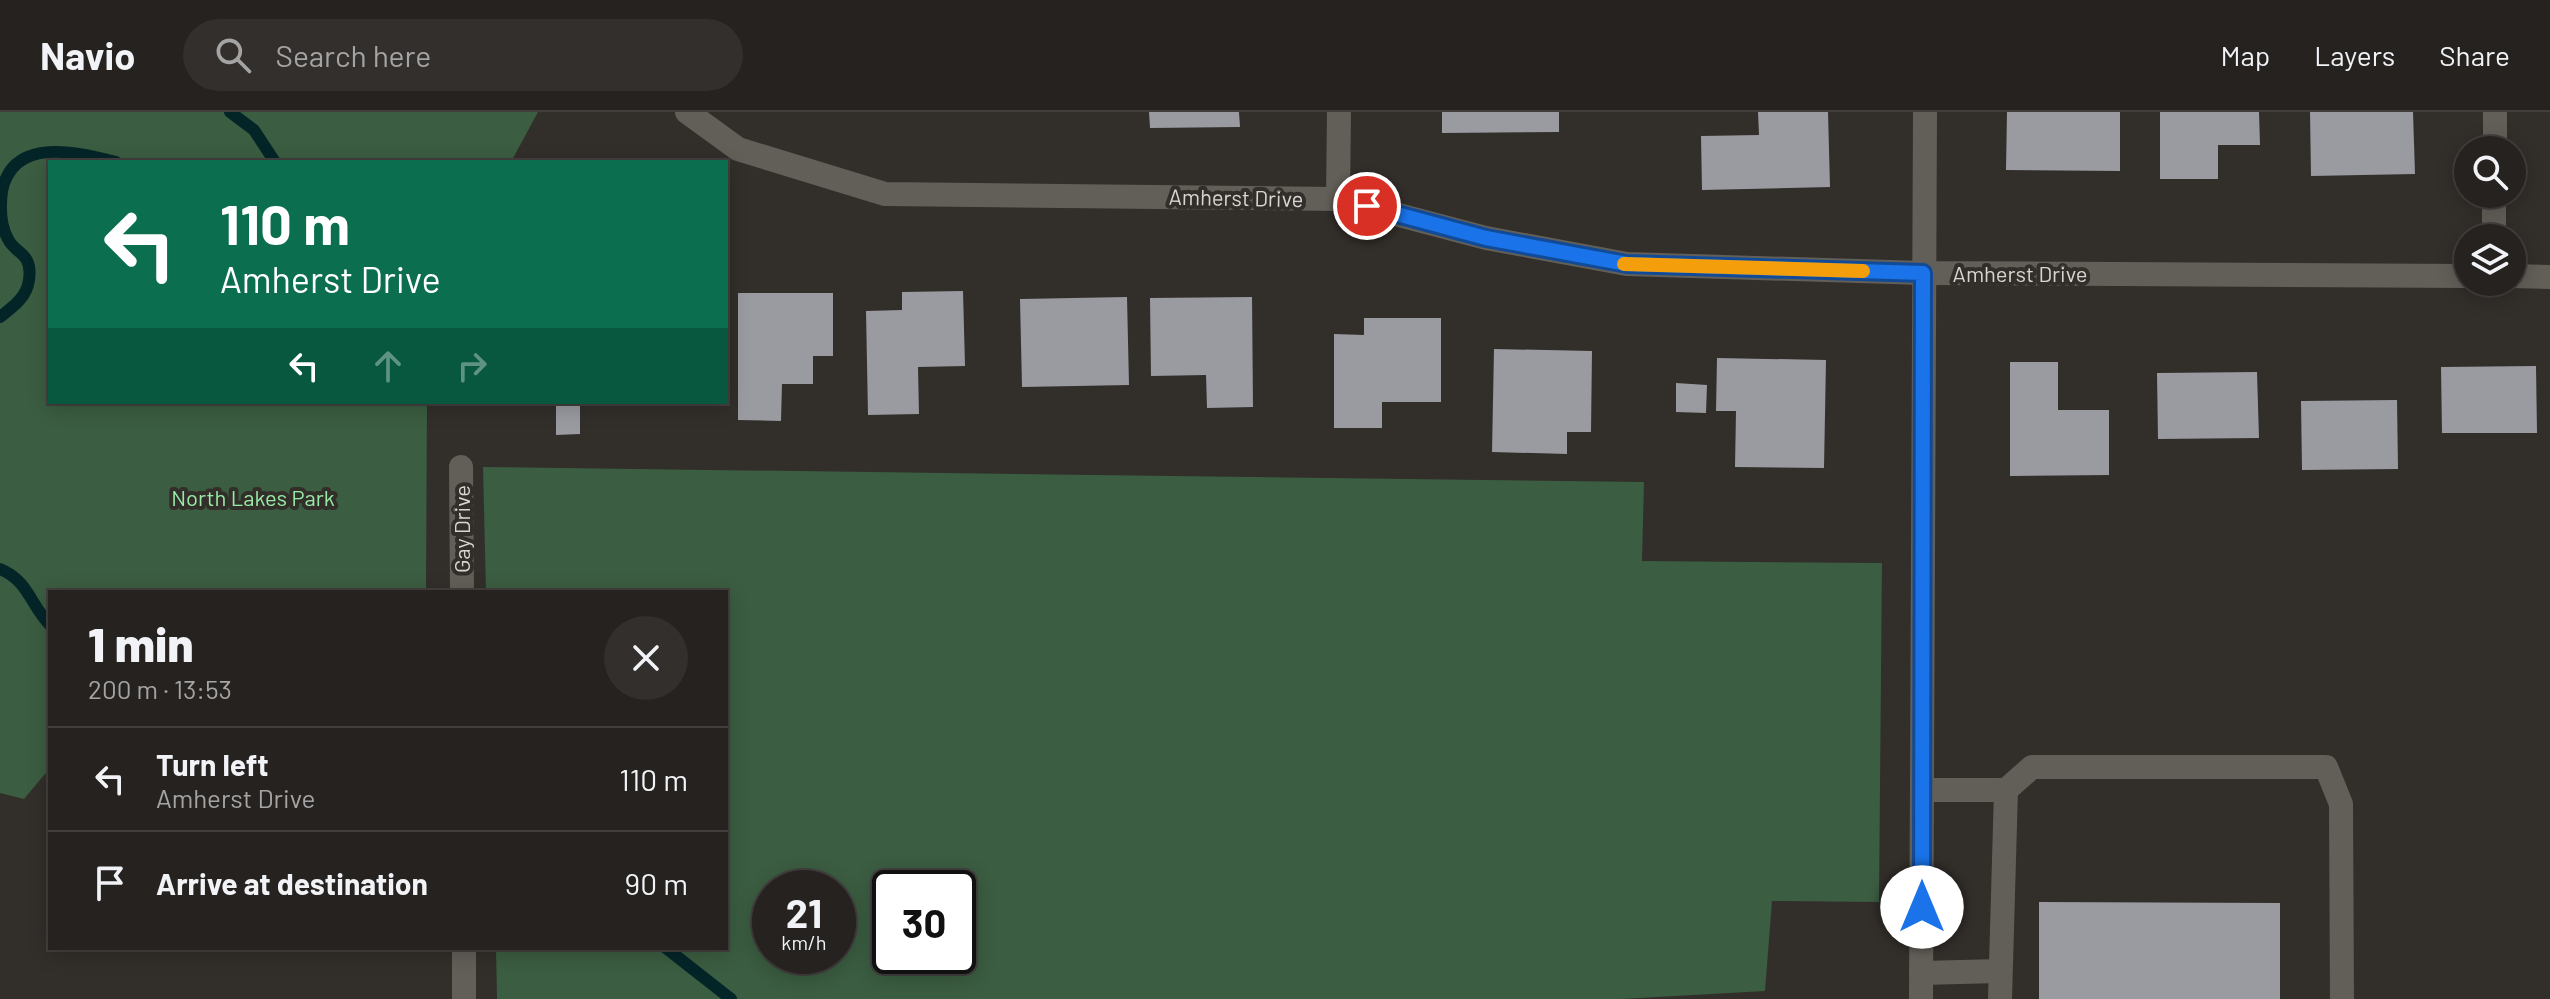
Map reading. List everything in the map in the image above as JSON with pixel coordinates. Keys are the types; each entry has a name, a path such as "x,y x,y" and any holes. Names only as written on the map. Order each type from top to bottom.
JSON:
{"street":[{"name":"Amherst Drive","path":"687,112 738,149 885,194 1338,199 1486,238 1627,264 1923,273 2454,276"},
{"path":"1338,199 1339,112"},
{"path":"1921,999 1925,112"},
{"path":"2495,112 2495,136"},
{"path":"2526,276 2550,277"},
{"name":"Gay Drive","path":"461,467 462,590"},
{"path":"1922,790 2006,790 2032,767 2326,767 2341,804 2342,999"},
{"path":"2000,999 2006,790"},
{"path":"464,950 464,999"},
{"path":"1921,973 2000,971"}],"green space":[{"name":"North Lakes Park","path":"0,112 538,112 512,160 48,160 48,404 427,404 426,590 48,590 48,770 24,799 0,793"},
{"path":"483,467 1644,482 1642,561 1882,563 1879,902 1772,901 1765,991 1622,999 497,999 496,950 728,950 728,590 486,590"}],"building":[{"path":"1149,112 1239,112 1240,127 1150,128"},
{"path":"1442,112 1559,112 1559,132 1442,133"},
{"path":"1758,112 1828,112 1830,187 1702,190 1701,136 1759,135"},
{"path":"2007,112 2120,112 2120,171 2006,170"},
{"path":"2160,112 2259,112 2260,145 2218,145 2218,179 2160,179"},
{"path":"2310,112 2413,112 2415,174 2311,176"},
{"path":"963,291 965,366 918,367 919,414 868,415 866,311 902,310 902,292"},
{"path":"738,293 833,293 833,356 813,356 813,384 782,384 781,421 738,420"},
{"path":"1127,297 1129,385 1022,387 1020,299"},
{"path":"1252,297 1253,407 1207,408 1206,375 1151,376 1150,298"},
{"path":"1364,318 1441,318 1441,402 1382,402 1382,428 1334,428 1334,334 1364,335"},
{"path":"1494,349 1592,351 1591,432 1567,432 1567,454 1492,452"},
{"path":"1717,358 1826,360 1824,468 1735,467 1736,411 1716,411"},
{"path":"2010,362 2058,362 2058,410 2109,410 2109,475 2010,476"},
{"path":"2536,366 2537,433 2442,433 2441,367"},
{"path":"2257,372 2259,438 2158,439 2157,373"},
{"path":"1676,383 1707,385 1706,413 1676,412"},
{"path":"2397,400 2398,469 2302,470 2301,401"},
{"path":"556,404 580,404 580,434 556,435"},
{"path":"2039,902 2280,903 2280,999 2039,999"}],"waterway":[{"path":"230,112 254,130 274,160"},
{"path":"0,317 22,297 28,286 30,271 26,259 5,234 2,222 2,191 8,174 19,162 48,152 66,152 107,160"},
{"path":"0,569 17,580 48,623"},
{"path":"669,950 731,999"}],"slow traffic":[{"path":"1624,264 1863,271"}],"route":[{"path":"1367,206 1486,238 1627,264 1923,273 1922,907"}]}
